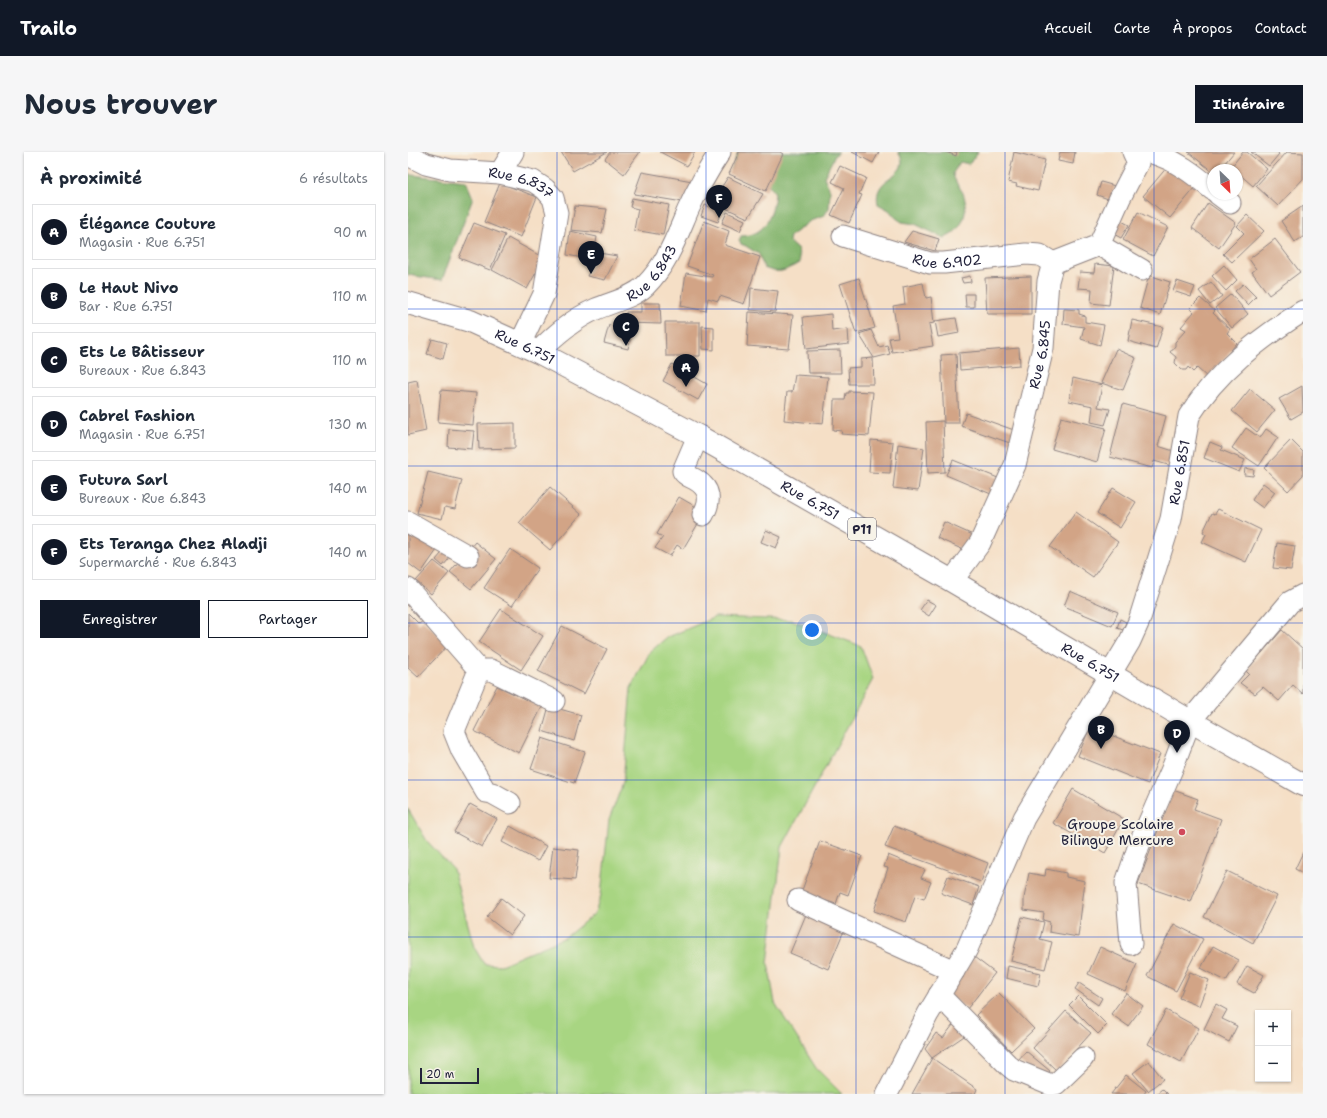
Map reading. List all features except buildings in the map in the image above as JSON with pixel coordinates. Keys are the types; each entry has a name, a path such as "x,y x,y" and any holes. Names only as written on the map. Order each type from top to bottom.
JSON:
{"main road":[{"name":"Rue 6.751","path":"408,303 470,321 529,348 698,436 952,581 1190,721 1303,785"}],"street":[{"path":"500,174 513,152"},
{"name":"Rue 6.843","path":"529,348 577,318 629,296 644,287 661,268 671,252 688,209 705,176 720,152"},
{"name":"Rue 6.837","path":"408,155 426,164 450,170 500,174 533,181 545,189 553,198 557,213 544,294 529,348"},
{"path":"1053,263 1099,246 1120,198 1144,155 1170,158 1193,173 1207,185"},
{"name":"Rue 6.902","path":"843,236 930,263 944,263 1026,254 1040,255 1053,263"},
{"path":"1099,246 1142,270"},
{"name":"Rue 6.845","path":"952,581 980,543 1015,465 1043,348 1048,281 1053,263"},
{"name":"Rue 6.851","path":"887,1094 983,915 1024,818 1111,674 1130,641 1139,621 1171,519 1189,416 1197,402 1240,356 1264,336 1303,311"},
{"path":"698,436 683,471 685,474 704,486 708,494 709,501 703,515"},
{"path":"408,522 468,556"},
{"path":"408,589 479,670 491,670 554,701"},
{"path":"1130,944 1126,883 1139,845 1172,769 1190,721 1290,602 1303,596"},
{"path":"479,670 454,731 462,751 486,792 492,793 510,803"},
{"path":"798,900 954,971"},
{"path":"939,995 1014,1070 1051,1085 1056,1084 1083,1058"}],"green space":[{"path":"738,152 839,152 835,155 824,177 830,190 829,208 824,216 810,221 790,236 789,242 798,250 800,263 786,270 775,271 764,268 759,254 741,244 739,241 741,236 750,235 757,232 767,222 772,209 775,193 769,185 755,182 731,170"},
{"path":"898,152 978,152 969,164 960,162 953,173 963,193 966,207 963,220 956,231 944,238 915,224 902,222 889,210 878,204 878,194 881,187 901,167 902,160"},
{"path":"408,172 411,175 466,181 473,198 442,280 408,275"},
{"path":"715,617 792,620 861,646 873,679 782,847 768,963 775,1003 816,1068 842,1094 408,1094 408,809 427,841 453,869 474,947 484,964 501,965 566,937 595,913 601,895 609,820 623,783 631,688 650,652 666,638"}],"place":[{"name":"Ets Teranga Chez Aladji","path":"719,218"},
{"name":"Futura Sarl","path":"591,274"},
{"name":"Ets Le Bâtisseur","path":"626,346"},
{"name":"Élégance Couture","path":"686,387"},
{"name":"Le Haut Nivo","path":"1101,749"},
{"name":"Cabrel Fashion","path":"1177,753"},
{"name":"Groupe Scolaire Bilingue Mercure","path":"1182,832"}]}
